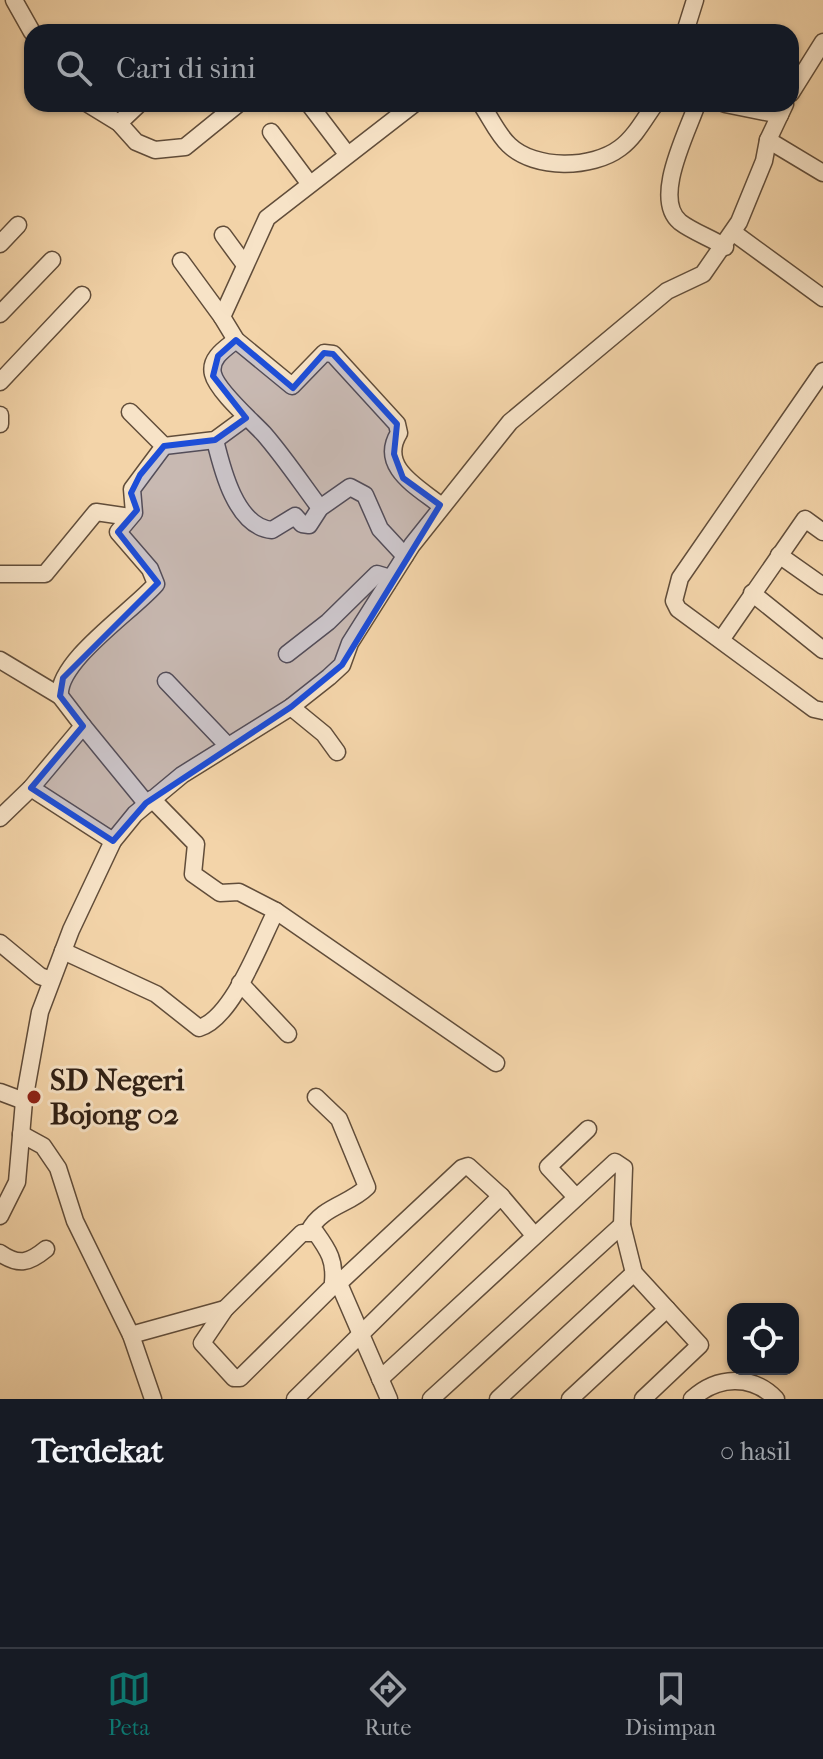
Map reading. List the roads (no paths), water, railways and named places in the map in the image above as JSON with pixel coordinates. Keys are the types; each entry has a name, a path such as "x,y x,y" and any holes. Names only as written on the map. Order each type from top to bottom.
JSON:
{"street":[{"path":"14,0 28,24"},
{"path":"688,24 695,0"},
{"path":"799,80 823,42"},
{"path":"101,112 119,123 136,142 155,150 185,147 228,112"},
{"path":"119,123 131,112"},
{"path":"315,112 347,154"},
{"path":"222,317 267,218 403,112"},
{"path":"486,112 506,142 517,152 574,164 596,159 622,147 649,112"},
{"path":"694,112 669,186 668,207 680,222 729,240 823,298"},
{"path":"0,1216 17,1182 24,1101 37,1024 63,951 113,841 149,801 291,707 342,665 350,643 440,505 510,422 667,291 703,274 729,240 764,161 768,140 781,112"},
{"path":"271,132 309,183"},
{"path":"768,140 823,173"},
{"path":"0,244 18,225"},
{"path":"223,235 245,265"},
{"path":"0,314 52,260"},
{"path":"181,261 236,340 292,386 324,353 333,354 397,424 399,433 393,444 394,454 403,478 440,505"},
{"path":"0,382 82,295"},
{"path":"236,340 212,365 213,376 245,418 263,433 320,508"},
{"path":"823,371 675,590 674,601 678,609 814,709 823,711"},
{"path":"130,412 164,446"},
{"path":"0,415 0,424"},
{"path":"60,696 60,683 70,669 156,584 144,561 119,535 121,526 135,508 132,489 164,446 215,440 245,418"},
{"path":"215,440 226,486 259,526 272,530 295,516 302,524 309,525 320,508 339,492 350,487 357,488 371,504 380,529 405,556"},
{"path":"0,574 45,574 94,513 130,517"},
{"path":"721,640 805,519 823,532"},
{"path":"779,555 823,586"},
{"path":"287,654 339,612 377,574 387,577 387,584"},
{"path":"752,593 823,650"},
{"path":"0,660 60,696 149,801 196,844 194,878 220,893 239,892 276,911 496,1063"},
{"path":"166,681 228,746"},
{"path":"291,707 324,734 337,752"},
{"path":"0,818 31,788 83,726"},
{"path":"31,788 113,841"},
{"path":"63,951 156,994 199,1028 219,1015 240,983 276,911"},
{"path":"0,943 40,976 51,980"},
{"path":"240,983 288,1034"},
{"path":"0,1092 24,1101"},
{"path":"316,1097 339,1119 367,1187 315,1219 309,1231 295,1238 225,1309 202,1343 237,1379 462,1168 468,1166 501,1196 534,1235"},
{"path":"576,1197 548,1167 588,1129"},
{"path":"21,1134 43,1146 58,1168 75,1221 131,1335 153,1399"},
{"path":"309,1231 316,1233 335,1264 336,1283 382,1392 534,1235 615,1162 623,1164 622,1225 634,1273 700,1345 643,1399"},
{"path":"295,1399 501,1196"},
{"path":"431,1399 622,1225"},
{"path":"0,1253 14,1262 25,1262 46,1249"},
{"path":"498,1399 634,1273"},
{"path":"131,1335 225,1309"},
{"path":"570,1399 667,1309"},
{"path":"692,1399 719,1381 753,1382 771,1397"}],"place":[{"name":"SD Negeri Bojong 02","path":"34,1097"}]}
